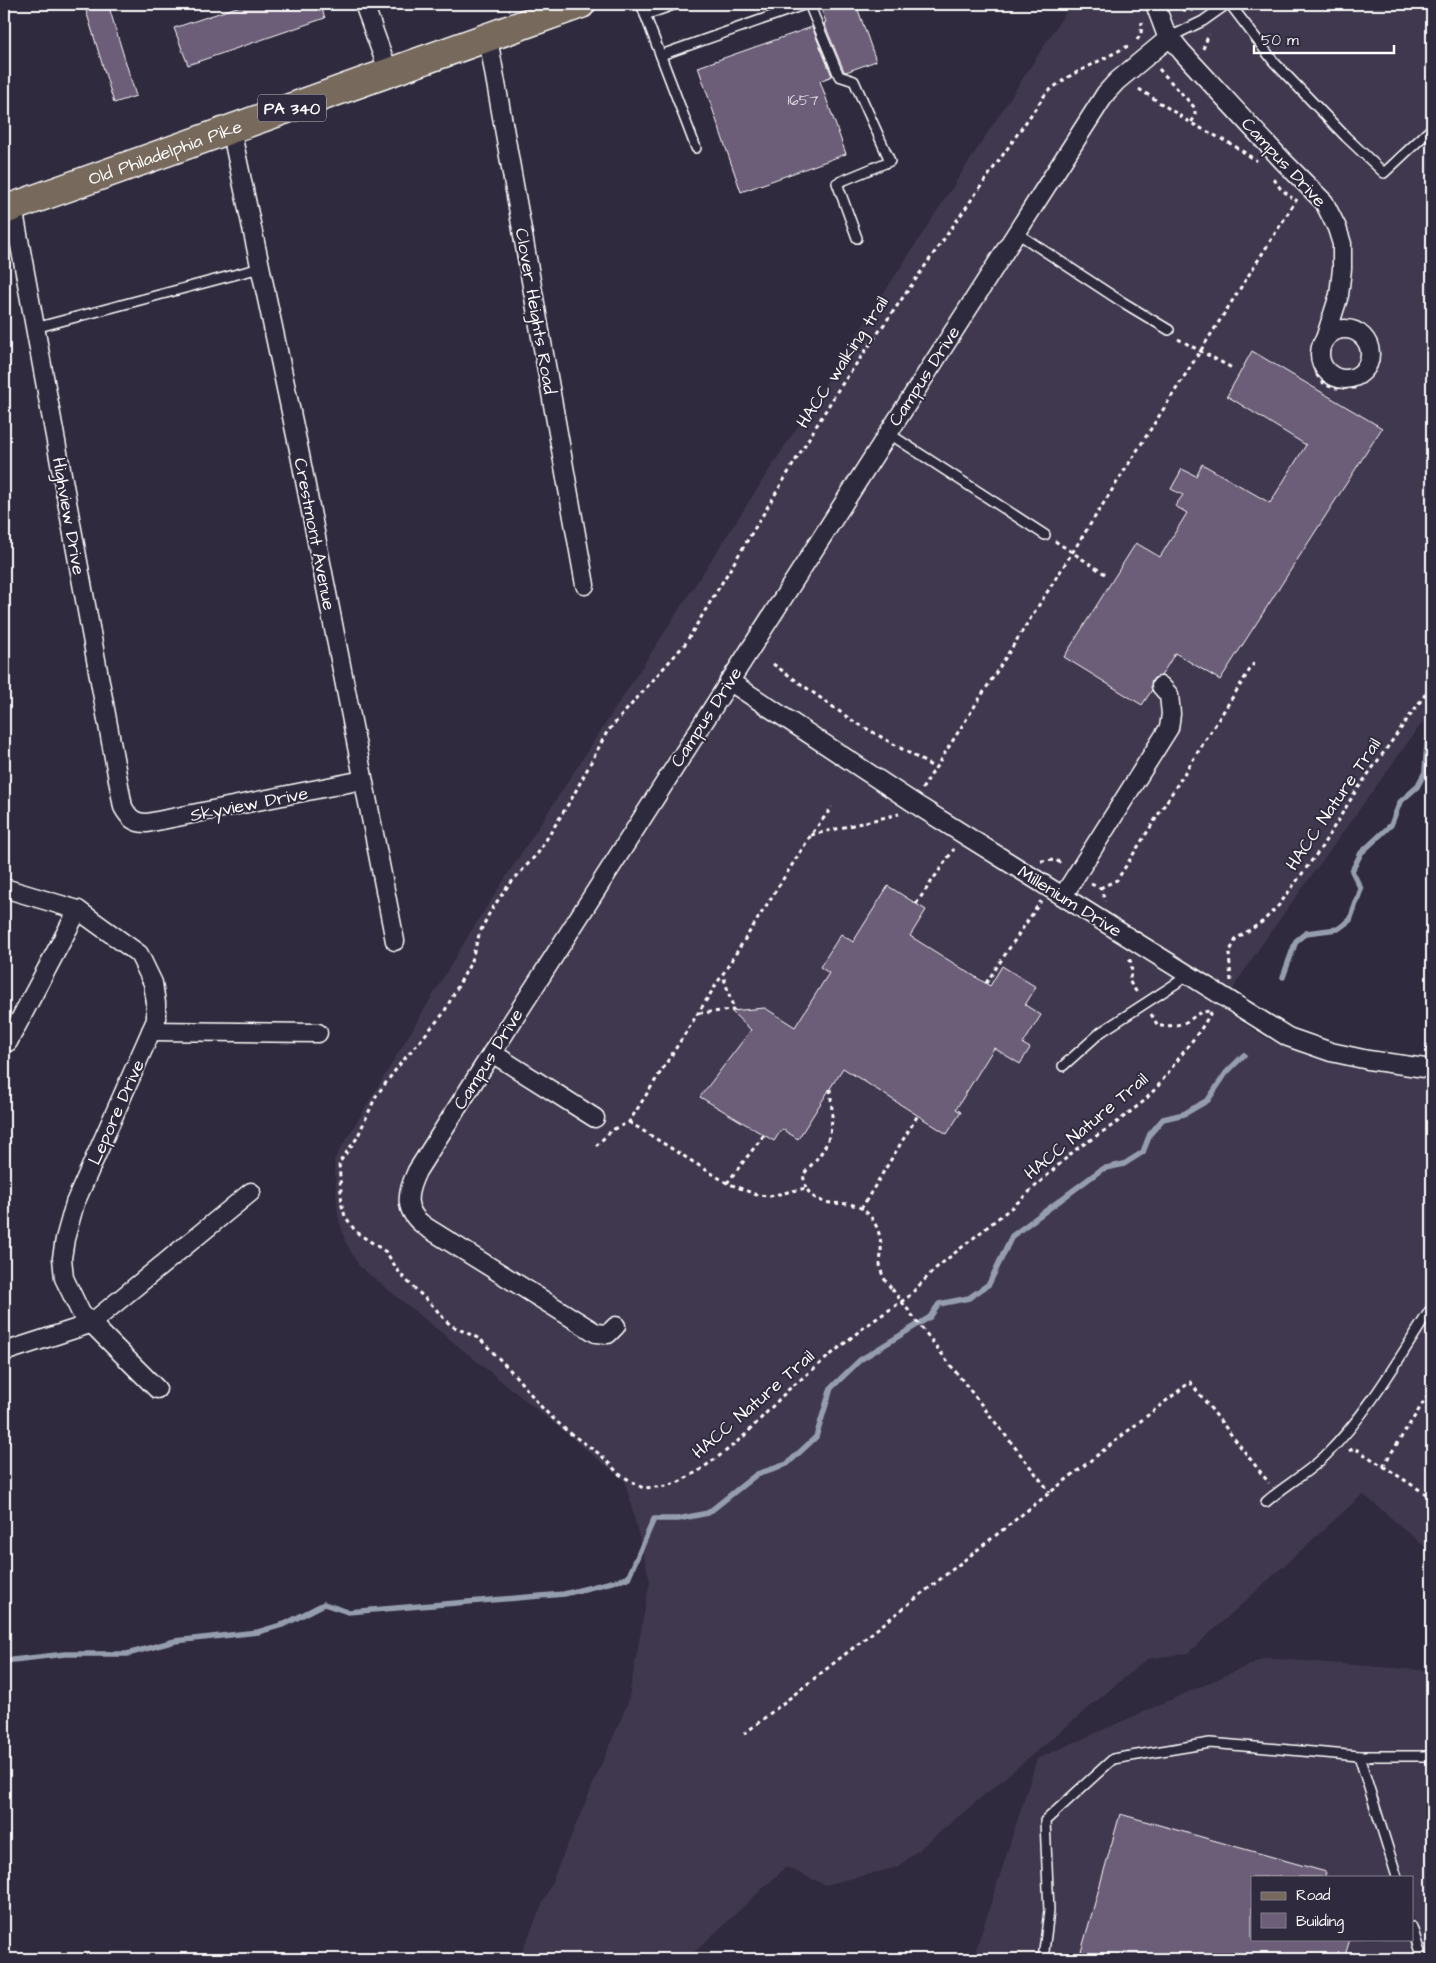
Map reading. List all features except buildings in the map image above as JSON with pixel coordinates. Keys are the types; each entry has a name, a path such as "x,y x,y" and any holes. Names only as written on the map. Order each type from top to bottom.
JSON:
{"main road":[{"name":"Old Philadelphia Pike","path":"8,209 488,38 565,6"}],"street":[{"path":"364,4 389,74"},
{"name":"Campus Drive","path":"1155,4 1165,31 1182,52 1283,161 1324,202 1337,228 1342,244 1339,296 1319,342"},
{"name":"Campus Drive","path":"616,1326 608,1334 596,1333 426,1228 416,1220 409,1205 409,1188 417,1171 492,1052 1106,93 1117,81 1170,37"},
{"name":"Clover Heights Road","path":"488,38 585,585"},
{"name":"Crestmont Avenue","path":"230,129 298,445 394,941"},
{"name":"Highview Drive","path":"8,209 35,328 123,807 134,822"},
{"name":"Millenium Drive","path":"729,681 913,803 1288,1037 1331,1052 1368,1060 1432,1069"},
{"path":"1063,896 1169,728 1171,714 1169,695 1161,686"},
{"name":"Skyview Drive","path":"134,822 147,823 364,780"},
{"name":"Lepore Drive","path":"4,888 78,910 139,954 153,983 156,1020 75,1203 62,1258 64,1278 81,1314 157,1389"},
{"path":"8,1042 78,910"},
{"path":"151,1031 318,1033"},
{"path":"492,1052 595,1118"},
{"path":"4,1352 90,1324 251,1192"}],"lane":[{"path":"641,4 696,148"},
{"path":"645,14 676,4"},
{"path":"661,55 808,4 839,76 854,80 890,161 837,183 856,238"},
{"path":"1170,37 1203,21 1229,4 1274,62 1346,137 1384,173 1432,128"},
{"path":"1016,233 1169,330"},
{"path":"35,328 260,268"},
{"path":"888,433 1045,535"},
{"path":"1062,1066 1101,1032 1189,975"},
{"path":"1266,1502 1276,1492 1324,1457 1350,1429 1367,1407 1432,1307"},
{"path":"1043,1959 1049,1912 1045,1821 1113,1759 1210,1743 1359,1756 1432,1756"},
{"path":"1359,1756 1397,1876"},
{"path":"1414,1933 1422,1959"}],"path":[{"path":"1173,4 1183,10 1195,10 1203,21 1210,32 1205,39 1203,48 1205,53"},
{"name":"HACC walking trail","path":"607,732 685,644 838,390 1047,92 1068,77 1135,43"},
{"path":"1139,89 1191,123 1233,145 1260,163"},
{"path":"1273,177 1280,188 1303,207"},
{"path":"929,796 921,790 1296,201 1305,182"},
{"path":"1319,342 1313,368 1322,382 1331,387 1357,388"},
{"path":"1200,352 1234,369"},
{"path":"1073,552 1105,574"},
{"path":"1100,888 1117,880 1256,660"},
{"path":"773,664 850,719 935,768"},
{"name":"HACC Nature Trail","path":"1223,978 1231,984 1229,953 1236,939 1262,922 1279,905 1321,848 1354,794 1432,685"},
{"name":"HACC Nature Trail","path":"607,732 572,798 538,853 508,886 491,910 480,932 470,964 443,1014 400,1064 376,1096 357,1138 339,1163 340,1194 345,1216 356,1232 386,1252 400,1275 445,1320 452,1326 480,1339 513,1373 544,1410 567,1431 601,1455 619,1474 643,1488 661,1487 679,1482 726,1452 788,1390 863,1328 908,1297 936,1268 1016,1204 1075,1150 1116,1123 1144,1101 1158,1086 1212,1012"},
{"path":"596,1146 612,1130 629,1122 810,835 832,806"},
{"path":"916,904 956,846"},
{"path":"1037,861 1056,860 1100,888 1108,903"},
{"path":"986,984 1041,901"},
{"path":"698,1013 734,1010 722,975"},
{"path":"830,1088 833,1117 831,1130 819,1156 803,1175 806,1188 812,1197 822,1202 853,1204 861,1209 873,1222 879,1232 880,1267 884,1279 1050,1492"},
{"path":"861,1209 918,1115"},
{"path":"629,1122 727,1183 757,1195 770,1196 806,1188"},
{"path":"727,1183 764,1134"},
{"path":"744,1734 1190,1382 1276,1492"},
{"path":"1383,1466 1432,1388"},
{"path":"1346,1454 1354,1448 1432,1498"}],"shaded area":[{"path":"1071,4 1432,4 1432,709 1267,937 1238,980 1224,1010 1268,1039 1324,1061 1432,1078 1432,1553 1363,1494 1188,1653 1147,1659 898,1867 825,1885 786,1867 687,1959 519,1959 628,1702 650,1581 625,1481 359,1266 345,1241 338,1215 334,1160 473,928"},
{"path":"1265,1658 1432,1671 1432,1959 973,1959 1037,1759"}],"waterway":[{"path":"1283,977 1296,941 1306,933 1338,929 1350,920 1361,889 1352,871 1361,853 1391,825 1400,802 1417,787 1425,772 1427,743 1432,738"},
{"path":"4,1661 65,1654 127,1654 175,1641 258,1632 285,1624 324,1604 348,1612 564,1594 628,1578 654,1519 678,1519 708,1513 757,1474 787,1464 816,1437 831,1388 860,1360 930,1317 939,1304 969,1298 989,1284 1012,1236 1102,1169 1124,1164 1143,1152 1150,1134 1163,1119 1184,1114 1208,1100 1226,1073 1244,1055"}]}
